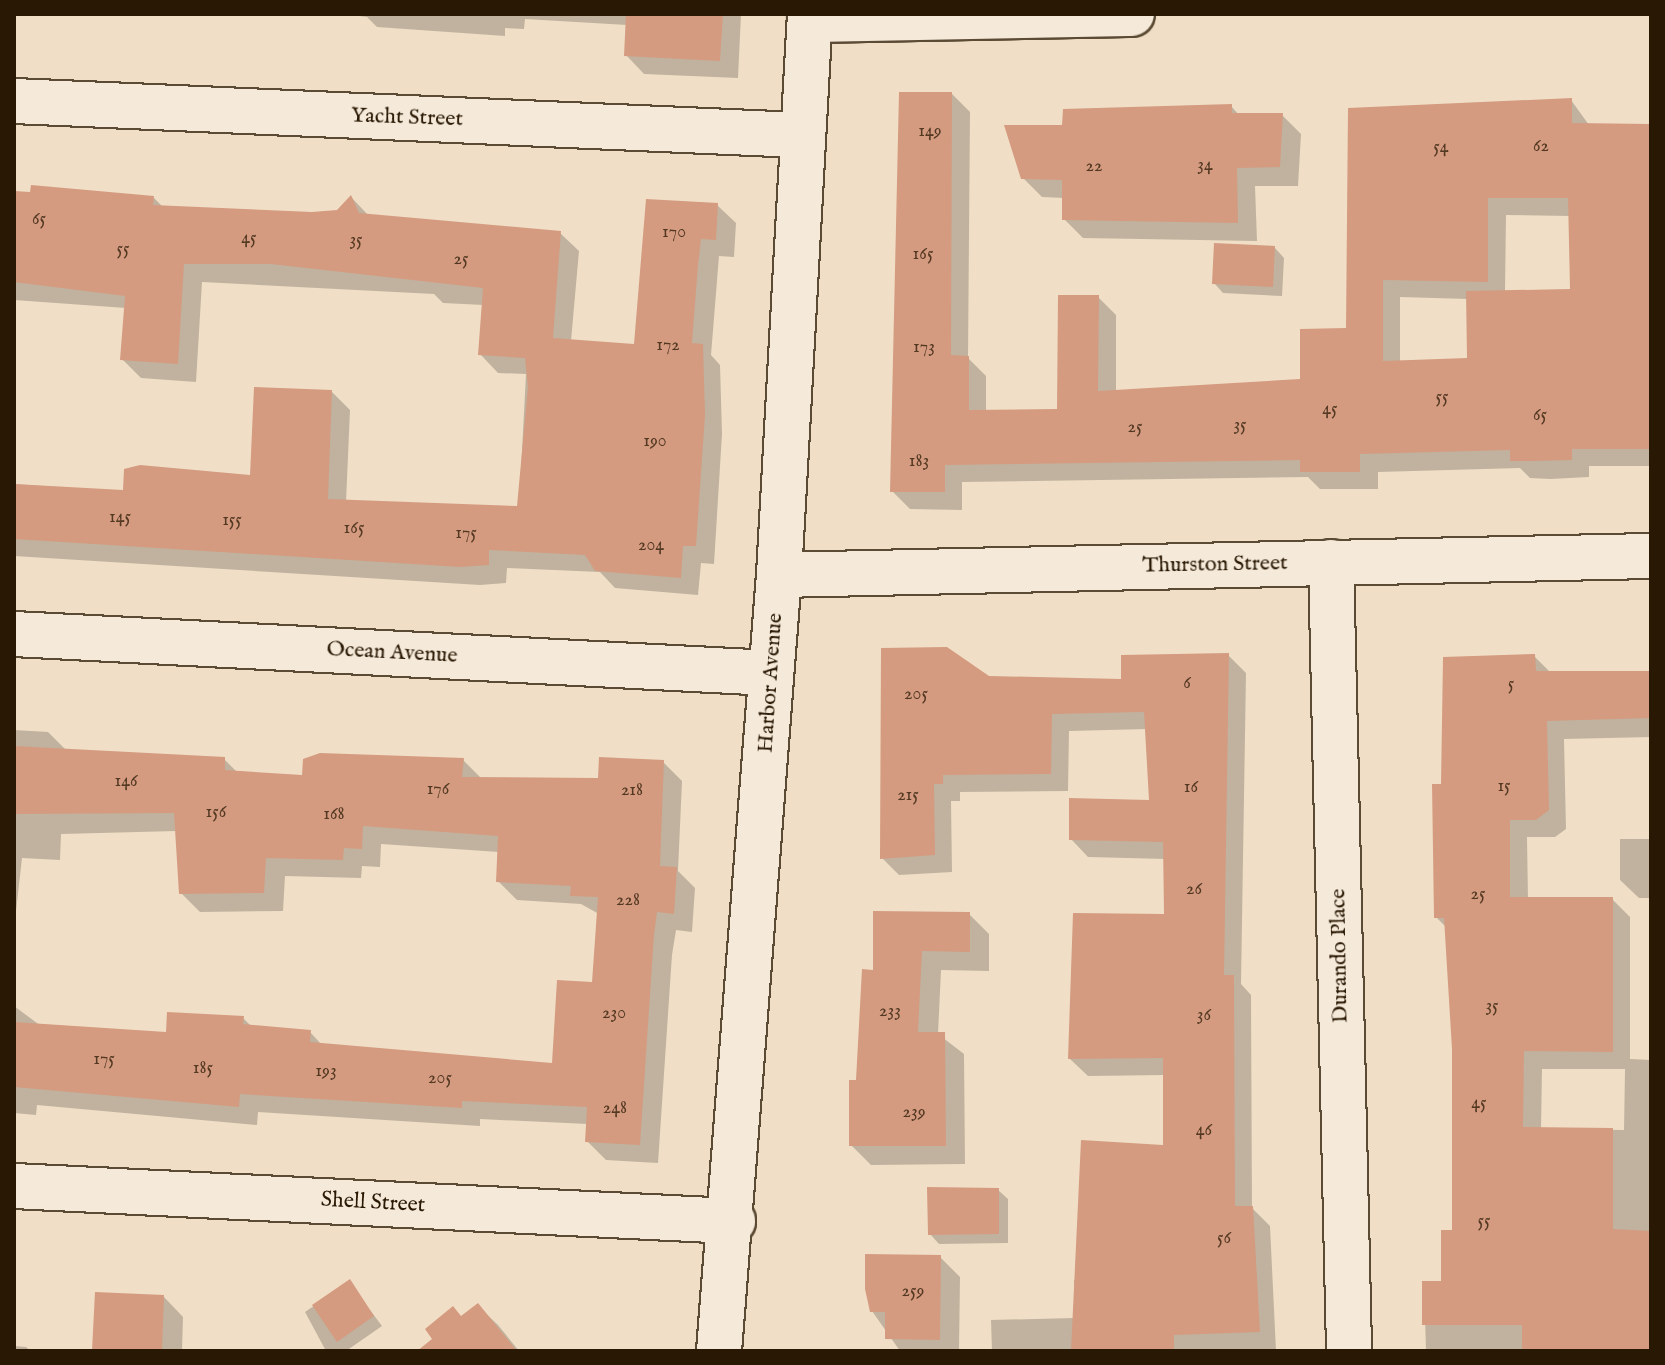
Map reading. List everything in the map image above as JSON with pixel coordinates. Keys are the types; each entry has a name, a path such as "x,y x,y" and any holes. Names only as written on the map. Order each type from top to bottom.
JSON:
{"street":[{"path":"810,17 1132,14"},
{"name":"Harbor Avenue","path":"719,1351 733,1221 779,575 800,135 810,17"},
{"name":"Yacht Street","path":"14,101 800,135"},
{"name":"Thurston Street","path":"779,575 1651,556"},
{"name":"Durando Place","path":"1331,562 1349,1351"},
{"name":"Ocean Avenue","path":"14,634 771,673"},
{"name":"Shell Street","path":"14,1186 733,1221"}],"building":[{"path":"626,14 723,14 720,61 624,56"},
{"path":"899,92 952,92 951,355 969,356 969,410 1057,409 1058,295 1099,295 1098,391 1300,379 1300,329 1346,328 1348,108 1572,98 1572,123 1651,124 1651,449 1572,449 1572,460 1531,461 1510,461 1510,450 1360,454 1360,472 1300,472 1300,460 945,465 945,492 890,492","holes":["1488,198 1568,198 1570,289 1466,291 1467,358 1383,361 1383,280 1488,282"]},
{"path":"1232,104 1232,113 1283,113 1280,167 1237,168 1238,223 1062,220 1062,180 1021,179 1004,125 1062,125 1063,109"},
{"path":"31,185 154,196 153,205 312,212 337,210 351,195 359,213 561,231 553,338 634,344 646,199 718,203 716,240 701,239 698,265 692,343 703,344 705,415 696,546 683,546 681,578 595,571 585,555 489,550 489,565 460,567 14,539 14,484 123,490 124,469 140,465 250,475 254,387 332,390 328,499 517,506 528,387 525,358 478,355 483,288 271,264 184,264 178,364 120,360 125,296 14,282 14,191 30,192"},
{"path":"1214,243 1275,246 1273,287 1212,284"},
{"path":"947,647 989,676 1121,679 1121,655 1229,653 1224,975 1234,975 1235,1206 1253,1206 1260,1332 1174,1335 1174,1351 1071,1351 1081,1140 1163,1145 1163,1058 1068,1059 1073,913 1164,914 1163,842 1069,840 1069,798 1149,800 1144,712 1052,714 1051,774 943,775 943,784 934,784 935,855 880,859 881,648"},
{"path":"1535,654 1536,671 1650,671 1651,718 1547,721 1549,810 1536,820 1510,820 1510,897 1613,897 1613,1052 1524,1051 1523,1127 1613,1128 1613,1229 1651,1231 1651,1351 1522,1351 1522,1325 1422,1325 1422,1281 1441,1281 1441,1230 1452,1230 1452,1049 1444,918 1434,918 1432,784 1441,784 1443,657"},
{"path":"14,746 225,757 225,770 302,775 303,759 320,753 464,758 462,777 598,778 599,757 664,760 660,866 677,867 674,914 657,912 640,1145 585,1142 587,1107 462,1101 462,1108 240,1094 239,1107 14,1087 14,1022 166,1032 167,1012 244,1016 243,1024 311,1030 310,1042 552,1063 557,980 592,982 598,897 570,896 571,886 496,882 498,836 363,826 362,849 344,848 343,860 266,858 264,893 179,894 174,813 14,814"},
{"path":"873,911 970,912 970,952 922,951 918,1032 945,1032 946,1146 849,1146 849,1080 856,1080 862,969 873,970"},
{"path":"927,1187 999,1188 999,1234 928,1235"},
{"path":"865,1254 941,1255 940,1340 885,1339 885,1312 870,1312 865,1289"},
{"path":"350,1279 374,1316 337,1342 312,1305"},
{"path":"95,1292 164,1295 162,1351 92,1351"},
{"path":"478,1303 517,1351 417,1351 432,1339 425,1329 453,1306 461,1316"}]}
